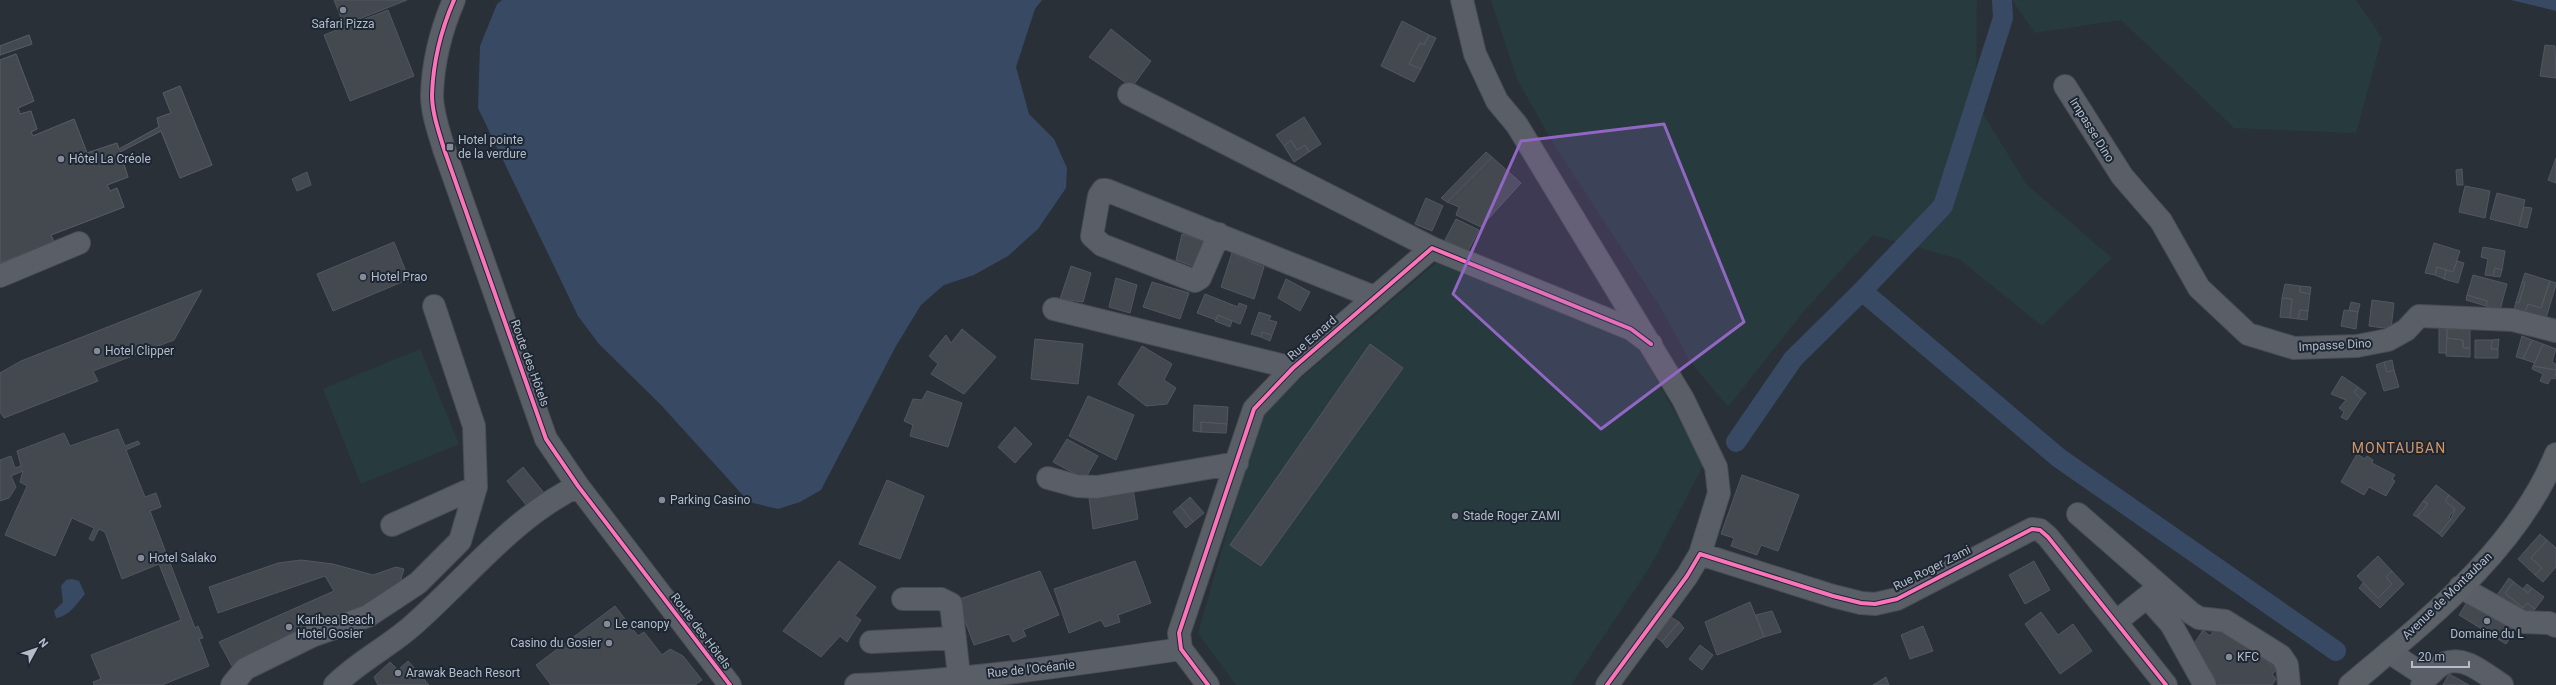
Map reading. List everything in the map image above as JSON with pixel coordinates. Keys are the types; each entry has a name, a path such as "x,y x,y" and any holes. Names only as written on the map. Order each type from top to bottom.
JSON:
{"main road":[{"name":"Avenue de Montauban","path":"2350,685 2389,652 2460,586 2496,549 2525,512 2545,481 2556,454"}],"street":[{"name":"Route des Hôtels","path":"454,0 438,46 432,96 439,130 546,439 578,486 730,685"},
{"path":"1462,0 1476,54 1497,101 1517,125 1651,344 1683,399 1716,467 1719,493 1700,554 1687,576 1607,685"},
{"name":"Impasse Dino","path":"2065,86 2122,176 2161,221 2199,288 2248,334 2294,348 2357,346 2388,340 2406,330 2419,316 2513,320 2556,332"},
{"path":"1130,94 1432,248 1631,329 1651,344"},
{"path":"1219,234 1200,278 1195,281 1102,245 1092,236 1099,196 1103,190 1219,234 1374,297"},
{"path":"0,276 79,243"},
{"name":"Rue Esnard","path":"1181,649 1179,633 1180,624 1237,463 1254,409 1292,368 1432,248"},
{"path":"240,680 312,636 368,616 418,583 460,541 476,487 474,426 434,306"},
{"path":"1054,309 1292,368"},
{"path":"1048,478 1077,486 1097,487 1237,463"},
{"path":"335,685 411,626 501,541 556,496 578,486"},
{"path":"392,526 476,487"},
{"path":"2078,514 2153,592 2205,685"},
{"name":"Rue Roger Zami","path":"1700,554 1833,596 1875,604 1897,599 2032,529 2040,530 2048,537 2117,621 2166,685"},
{"path":"2460,586 2523,622 2549,623 2556,626"},
{"path":"2117,621 2153,592"},
{"path":"2153,592 2199,618 2225,621 2281,656 2288,670 2289,685"},
{"path":"903,599 940,599 948,601 952,607 960,676"},
{"path":"871,642 955,638"},
{"path":"1181,649 1208,685"},
{"name":"Rue de l'Océanie","path":"856,685 916,682 1088,663 1181,649"},
{"path":"2389,652 2424,681 2443,663 2455,660 2471,665 2502,685"}],"highlighted area":[{"path":"1664,124 1744,322 1601,429 1453,294 1521,141"}],"green space":[{"path":"1491,0 1977,0 1976,103 2027,185 2112,258 2042,326 1959,259 1873,235 1804,311 1728,407 1689,360 1662,310 1556,148 1518,81"},
{"path":"2012,0 2356,0 2382,38 2356,133 2234,128 2121,20 2035,33"},
{"name":"Stade Roger ZAMI","path":"1444,256 1630,333 1704,464 1650,567 1571,685 1236,685 1198,633 1262,411"},
{"path":"420,349 459,444 361,484 323,389"}],"water":[{"path":"502,0 1042,0 1035,9 1016,67 1029,114 1054,139 1067,168 1066,188 1038,229 1008,256 974,275 944,285 921,305 896,346 821,490 800,502 778,509 749,502 661,405 599,344 578,316 478,108 480,46 497,4"},
{"path":"2511,0 2556,0 2556,11"},
{"path":"72,579 79,581 85,594 69,612 56,618 54,611 63,602 61,586 66,580"}],"building":[{"path":"334,0 407,0 344,25"},
{"path":"388,10 414,76 350,101 324,35"},
{"path":"1402,21 1429,35 1424,45 1420,43 1409,64 1421,69 1414,82 1381,66"},
{"path":"1111,29 1151,61 1132,87 1089,57"},
{"path":"29,35 32,44 0,55 0,46"},
{"path":"29,35 32,44 0,55 0,46"},
{"path":"1429,35 1436,38 1421,69 1409,64 1420,43 1424,45"},
{"path":"2545,45 2555,46 2556,78 2540,76"},
{"name":"Hôtel La Créole","path":"16,54 34,101 18,108 20,114 31,111 37,129 31,132 33,136 74,119 87,153 117,143 119,149 159,127 157,118 171,113 163,93 180,86 212,165 180,178 161,131 120,152 128,177 107,185 110,191 117,188 124,207 51,235 54,242 0,263 0,60"},
{"name":"Hôtel La Créole","path":"16,54 34,101 18,108 20,114 31,111 37,129 31,132 33,136 74,119 87,153 117,143 119,149 159,127 157,118 171,113 163,93 180,86 212,165 180,178 161,131 120,152 128,177 107,185 110,191 117,188 124,207 51,235 54,242 0,263 0,60"},
{"path":"1304,117 1321,144 1309,152 1305,145 1297,150 1291,140 1284,146 1276,135"},
{"path":"1291,140 1297,150 1305,145 1309,152 1294,162 1284,146"},
{"path":"1486,152 1492,157 1447,202 1441,198"},
{"path":"1492,157 1521,183 1481,227 1456,215 1459,207 1447,202"},
{"path":"2556,158 2556,183 2548,180"},
{"path":"2462,169 2463,185 2457,185 2456,170"},
{"path":"307,172 311,185 297,191 292,179"},
{"path":"2465,186 2490,191 2485,218 2459,212"},
{"path":"2497,193 2525,200 2519,226 2490,219"},
{"path":"1426,198 1443,206 1432,231 1415,224"},
{"path":"2524,207 2532,208 2527,228 2519,226"},
{"path":"1456,219 1479,230 1468,251 1445,240"},
{"path":"1182,234 1209,243 1201,269 1176,260"},
{"name":"Hotel Prao","path":"394,242 409,279 333,311 317,274"},
{"path":"2434,243 2460,251 2453,272 2437,267 2435,275 2425,273"},
{"path":"2483,247 2505,251 2502,270 2495,268 2493,276 2485,275 2488,259 2481,257"},
{"path":"1232,253 1264,267 1254,299 1221,287"},
{"path":"2457,261 2464,263 2458,283 2444,279 2446,270 2453,272"},
{"path":"1071,266 1091,273 1083,302 1060,299"},
{"path":"2437,267 2446,270 2444,279 2435,275"},
{"path":"2495,268 2502,270 2500,277 2493,276"},
{"path":"2525,273 2550,281 2541,308 2528,304 2525,312 2514,309 2516,302 2519,303 2525,283 2522,282"},
{"path":"2473,275 2507,284 2500,310 2486,306 2487,301 2467,295"},
{"path":"1116,278 1137,285 1130,313 1109,307"},
{"path":"1286,279 1310,292 1300,311 1278,298"},
{"path":"2550,281 2556,283 2556,285 2546,318 2525,312 2528,304 2541,308"},
{"path":"1152,282 1189,293 1180,319 1143,307"},
{"path":"2522,282 2525,283 2519,303 2516,302"},
{"path":"2285,284 2300,286 2300,292 2310,294 2308,311 2300,310 2298,319 2290,318 2292,299 2282,298"},
{"path":"2300,286 2311,287 2310,294 2300,292"},
{"name":"Hotel Clipper","path":"202,290 174,340 93,371 98,381 4,418 0,412 0,373 21,361"},
{"path":"1205,294 1238,307 1239,303 1247,306 1240,324 1218,315 1216,320 1197,313"},
{"path":"2467,295 2487,301 2486,306 2466,300"},
{"path":"2282,298 2292,299 2290,318 2280,317"},
{"path":"2372,300 2394,303 2391,329 2369,326"},
{"path":"2351,302 2360,304 2358,312 2349,310"},
{"path":"2300,310 2308,311 2307,320 2298,319"},
{"path":"2344,310 2358,312 2356,329 2341,326"},
{"path":"1259,312 1271,316 1269,320 1277,322 1272,335 1262,332 1261,337 1251,334"},
{"path":"1218,315 1232,321 1230,327 1215,321"},
{"path":"2439,328 2447,329 2446,353 2439,353"},
{"path":"962,329 996,357 964,394 931,374 938,364 929,356 946,335 951,343"},
{"path":"2447,329 2470,329 2470,348 2463,348 2463,340 2447,338"},
{"path":"1262,332 1272,335 1270,341 1261,337"},
{"path":"2522,336 2532,340 2523,359 2516,357"},
{"path":"2447,338 2463,340 2463,348 2470,348 2470,357 2446,356"},
{"path":"1035,339 1083,344 1078,384 1031,379"},
{"path":"2499,339 2498,349 2491,349 2492,340"},
{"path":"2475,340 2492,340 2491,349 2498,349 2498,358 2475,358"},
{"path":"2532,340 2543,344 2535,363 2523,359"},
{"path":"1370,344 1403,368 1261,566 1230,545"},
{"path":"2543,344 2556,349 2552,362 2556,364 2556,370 2533,366"},
{"path":"1142,346 1172,364 1164,380 1176,388 1167,404 1146,406 1118,384"},
{"path":"2392,360 2394,370 2387,372 2384,362"},
{"path":"2384,362 2387,372 2394,370 2399,387 2384,391 2376,365"},
{"path":"2533,366 2556,370 2555,379 2551,378 2548,384 2540,381 2543,374 2532,369"},
{"path":"2342,376 2358,387 2354,392 2361,399 2347,420 2341,417 2344,412 2339,408 2346,400 2331,394"},
{"path":"2358,387 2366,393 2361,399 2354,392"},
{"path":"927,391 962,403 948,447 910,436 913,425 904,421 913,399 922,400"},
{"path":"1088,396 1134,415 1116,460 1069,436"},
{"path":"1194,405 1228,407 1227,424 1201,422 1201,432 1193,431"},
{"path":"1201,422 1227,424 1226,433 1201,432"},
{"path":"1015,427 1032,444 1015,463 998,447"},
{"name":"Hotel Salako","path":"118,429 125,446 138,441 140,444 126,450 145,497 156,493 161,507 150,511 195,628 198,626 203,638 199,639 209,666 162,685 94,685 93,682 101,679 91,655 181,620 159,564 122,579 105,532 99,529 93,541 89,539 94,528 72,518 55,556 5,535 27,486 20,482 23,471 11,476 16,487 9,498 0,501 0,460 11,456 15,468 21,466 17,451 64,433 70,446"},
{"path":"1067,439 1098,456 1085,479 1053,462"},
{"path":"2357,454 2365,459 2367,456 2373,460 2372,463 2395,475 2392,479 2395,481 2386,496 2369,487 2364,495 2341,482"},
{"path":"523,467 544,493 527,506 507,481"},
{"path":"1742,475 1799,495 1778,551 1761,545 1757,555 1731,546 1734,538 1721,534"},
{"path":"887,480 924,496 900,559 859,544"},
{"path":"2436,485 2449,495 2445,501 2455,509 2449,517 2451,519 2439,534 2417,517 2428,504 2423,501"},
{"path":"1133,489 1138,519 1093,529 1089,497"},
{"path":"2449,495 2465,508 2442,537 2439,534 2451,519 2455,509 2445,501"},
{"path":"1190,497 1204,513 1193,522 1180,506"},
{"path":"2423,501 2428,504 2417,517 2413,515"},
{"path":"1180,506 1193,522 1186,528 1173,512"},
{"path":"2540,534 2547,540 2531,558 2542,568 2535,575 2518,559"},
{"path":"2547,540 2556,548 2556,567 2543,582 2535,575 2542,568 2531,558"},
{"path":"2378,556 2392,571 2386,577 2392,584 2378,598 2357,576"},
{"name":"Karibea Beach Hotel Gosier","path":"301,560 333,564 373,575 396,567 404,569 395,599 232,666 219,642 334,591 325,576 218,613 209,587 278,563"},
{"path":"839,561 876,587 855,616 861,620 847,642 840,636 821,657 783,631"},
{"path":"1135,561 1151,603 1118,615 1120,622 1105,627 1101,620 1069,633 1054,589"},
{"path":"2034,561 2050,590 2025,604 2009,575"},
{"path":"1040,571 1059,615 1023,630 1026,636 1013,642 1009,634 974,645 957,600"},
{"path":"2392,571 2404,584 2380,608 2359,588 2363,583 2378,598 2392,584 2386,577"},
{"path":"2509,578 2514,582 2505,593 2523,608 2527,603 2535,609 2528,618 2497,595"},
{"path":"2514,582 2528,593 2532,588 2544,597 2535,609 2527,603 2523,608 2505,593"},
{"path":"2527,584 2532,588 2528,593 2523,589"},
{"name":"Domaine du L","path":"2469,599 2516,628 2506,644 2459,615"},
{"path":"1750,602 1764,637 1717,655 1705,622"},
{"name":"Casino du Gosier","path":"615,606 638,636 644,632 662,655 670,649 683,656 702,680 695,685 551,685 536,665"},
{"path":"1772,611 1781,632 1764,637 1756,615"},
{"path":"2041,612 2058,635 2073,624 2092,651 2060,674 2025,624"},
{"path":"1671,617 1679,622 1662,642 1654,635"},
{"path":"1679,622 1684,628 1667,648 1662,642"},
{"path":"1923,626 1933,651 1910,659 1901,635"},
{"name":"KFC","path":"2216,627 2278,669 2272,674 2276,679 2272,685 2216,685 2213,683 2214,675 2207,669 2192,647 2203,630 2210,636"},
{"path":"1700,645 1713,655 1702,670 1689,659"},
{"name":"Arawak Beach Resort","path":"408,661 429,685 378,685 374,677 390,662 398,670"},
{"path":"2449,674 2469,685 2443,685"},
{"path":"1886,677 1889,685 1873,685"}],"waterway":[{"path":"1736,442 1793,359 1862,291 1943,206 2003,18 2002,0"},
{"path":"1862,291 2059,458 2336,651"}],"cycle path":[{"path":"454,0 445,23 436,58 432,95 434,116 444,149 546,439 578,486 730,685"},
{"path":"1208,685 1181,649 1179,633 1254,409 1293,368 1432,248 1631,329 1651,344"},
{"path":"1607,685 1687,576 1700,554 1833,596 1861,603 1875,604 1897,599 2032,529 2040,530 2048,537 2166,685"}],"place":[{"name":"Safari Pizza","path":"343,10"},
{"name":"Hotel pointe de la verdure","path":"450,147"},
{"name":"Hôtel La Créole","path":"61,159"},
{"name":"Hotel Prao","path":"363,277"},
{"name":"Hotel Clipper","path":"97,351"},
{"name":"Parking Casino","path":"662,500"},
{"name":"Stade Roger ZAMI","path":"1455,516"},
{"name":"Hotel Salako","path":"141,558"},
{"name":"Domaine du L","path":"2487,621"},
{"name":"Le canopy","path":"607,624"},
{"name":"Karibea Beach Hotel Gosier","path":"289,627"},
{"name":"Casino du Gosier","path":"609,643"},
{"name":"KFC","path":"2229,657"},
{"name":"Arawak Beach Resort","path":"398,673"}],"district":[{"name":"MONTAUBAN","path":"2399,448"}]}
